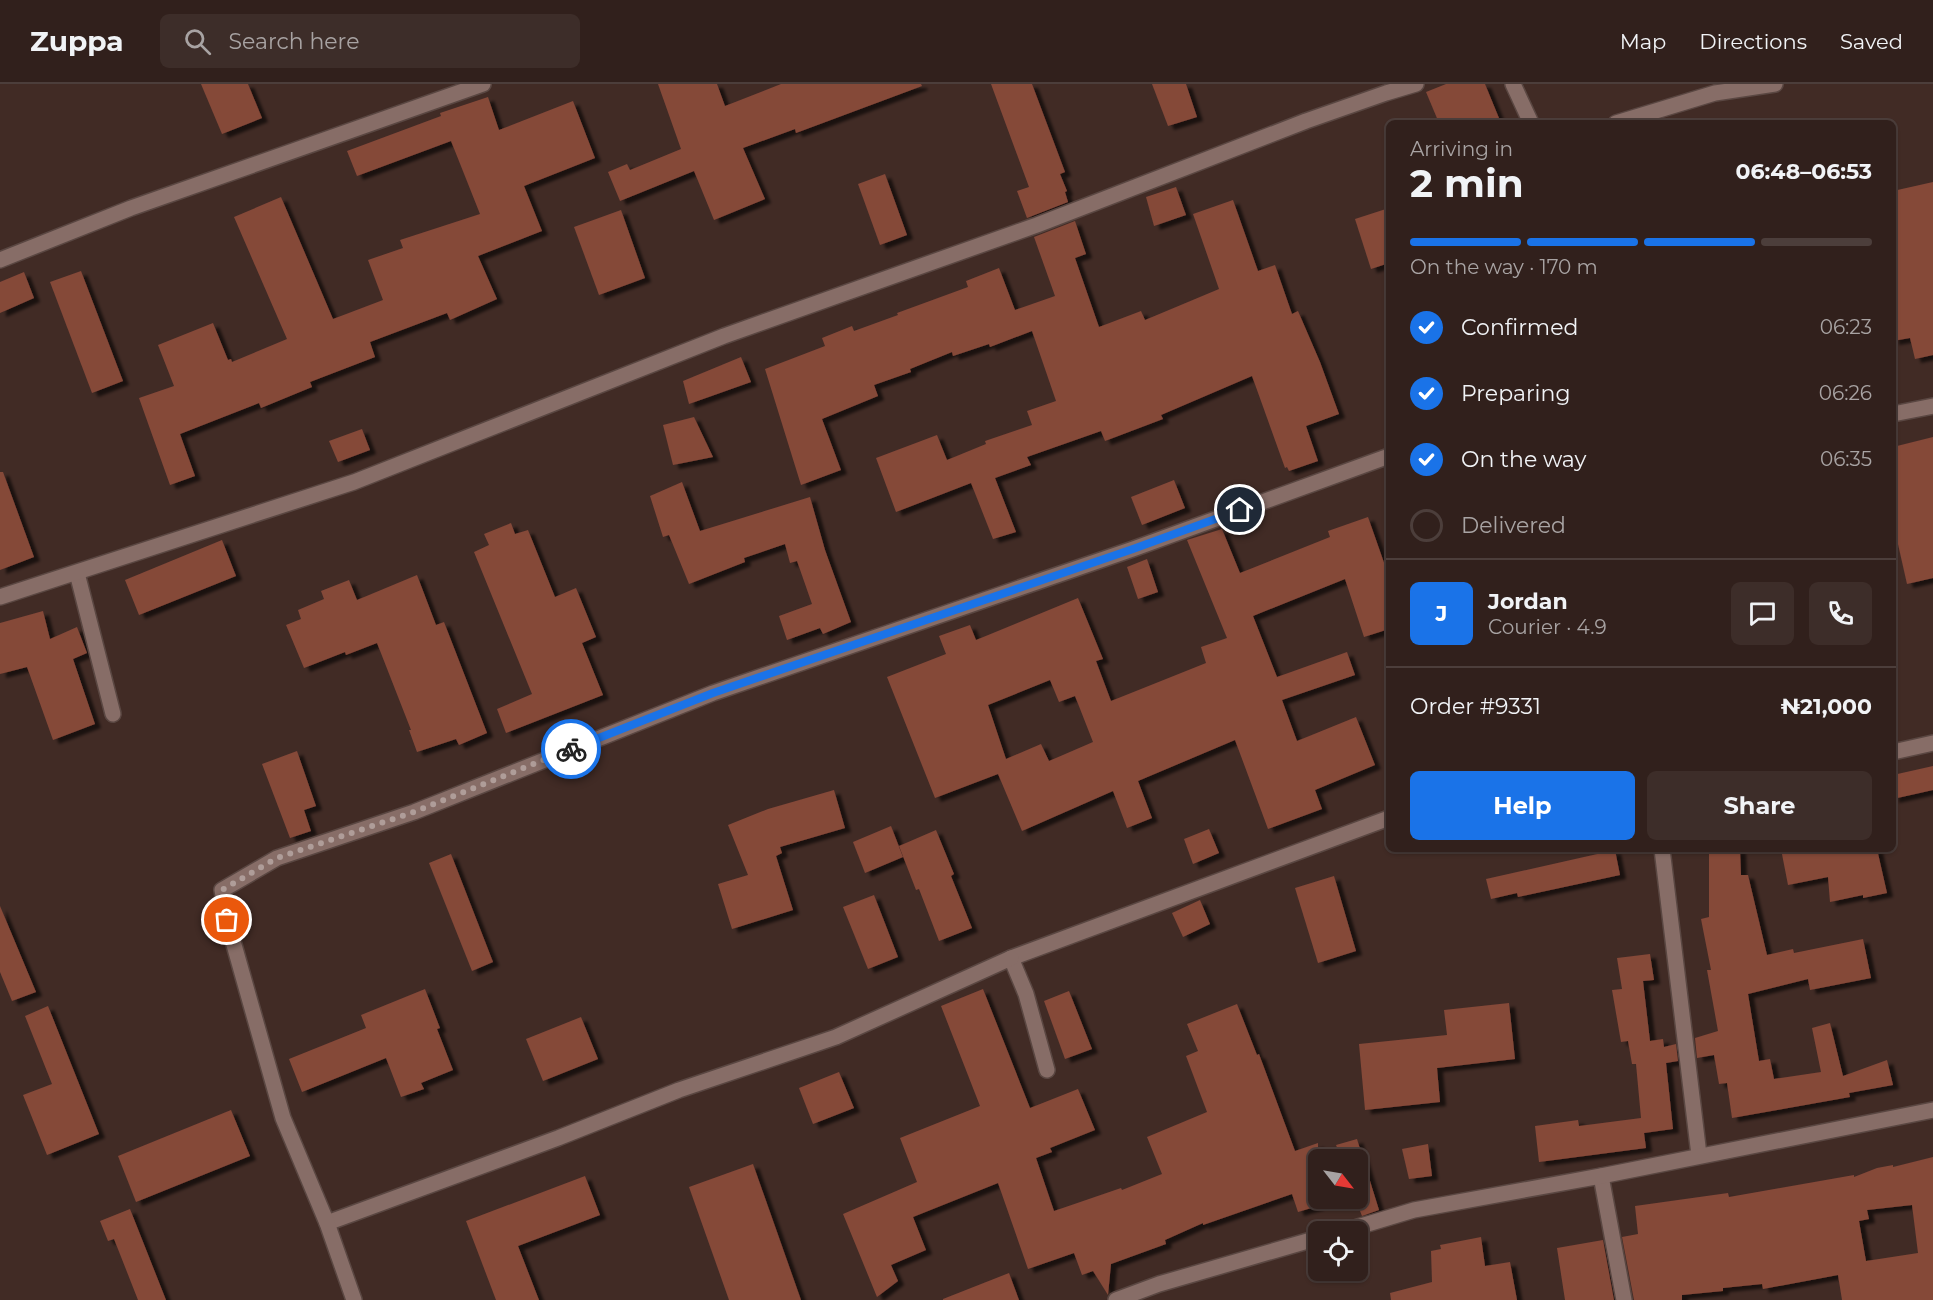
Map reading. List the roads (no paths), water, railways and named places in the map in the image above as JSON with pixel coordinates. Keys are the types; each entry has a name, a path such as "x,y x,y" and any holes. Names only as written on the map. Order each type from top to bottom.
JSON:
{"street":[{"path":"0,260 131,208 483,84"},
{"path":"0,597 354,482 723,336 1037,225 1306,121 1416,84"},
{"path":"1513,84 1530,120"},
{"path":"1626,120 1715,93 1775,84"},
{"path":"1896,413 1933,406"},
{"path":"354,1300 327,1222 283,1118 227,920 222,890 277,858 414,812 713,693 1133,549 1386,457"},
{"path":"77,573 113,714"},
{"path":"1896,751 1933,743"},
{"path":"327,1222 558,1138 679,1090 836,1037 1011,958 1386,819"},
{"path":"1662,852 1699,1155"},
{"path":"1011,958 1026,994 1047,1070"},
{"path":"1368,1224 1414,1210 1601,1176 1933,1110"},
{"path":"1601,1176 1624,1300"},
{"path":"1116,1300 1159,1284 1308,1241"}]}
